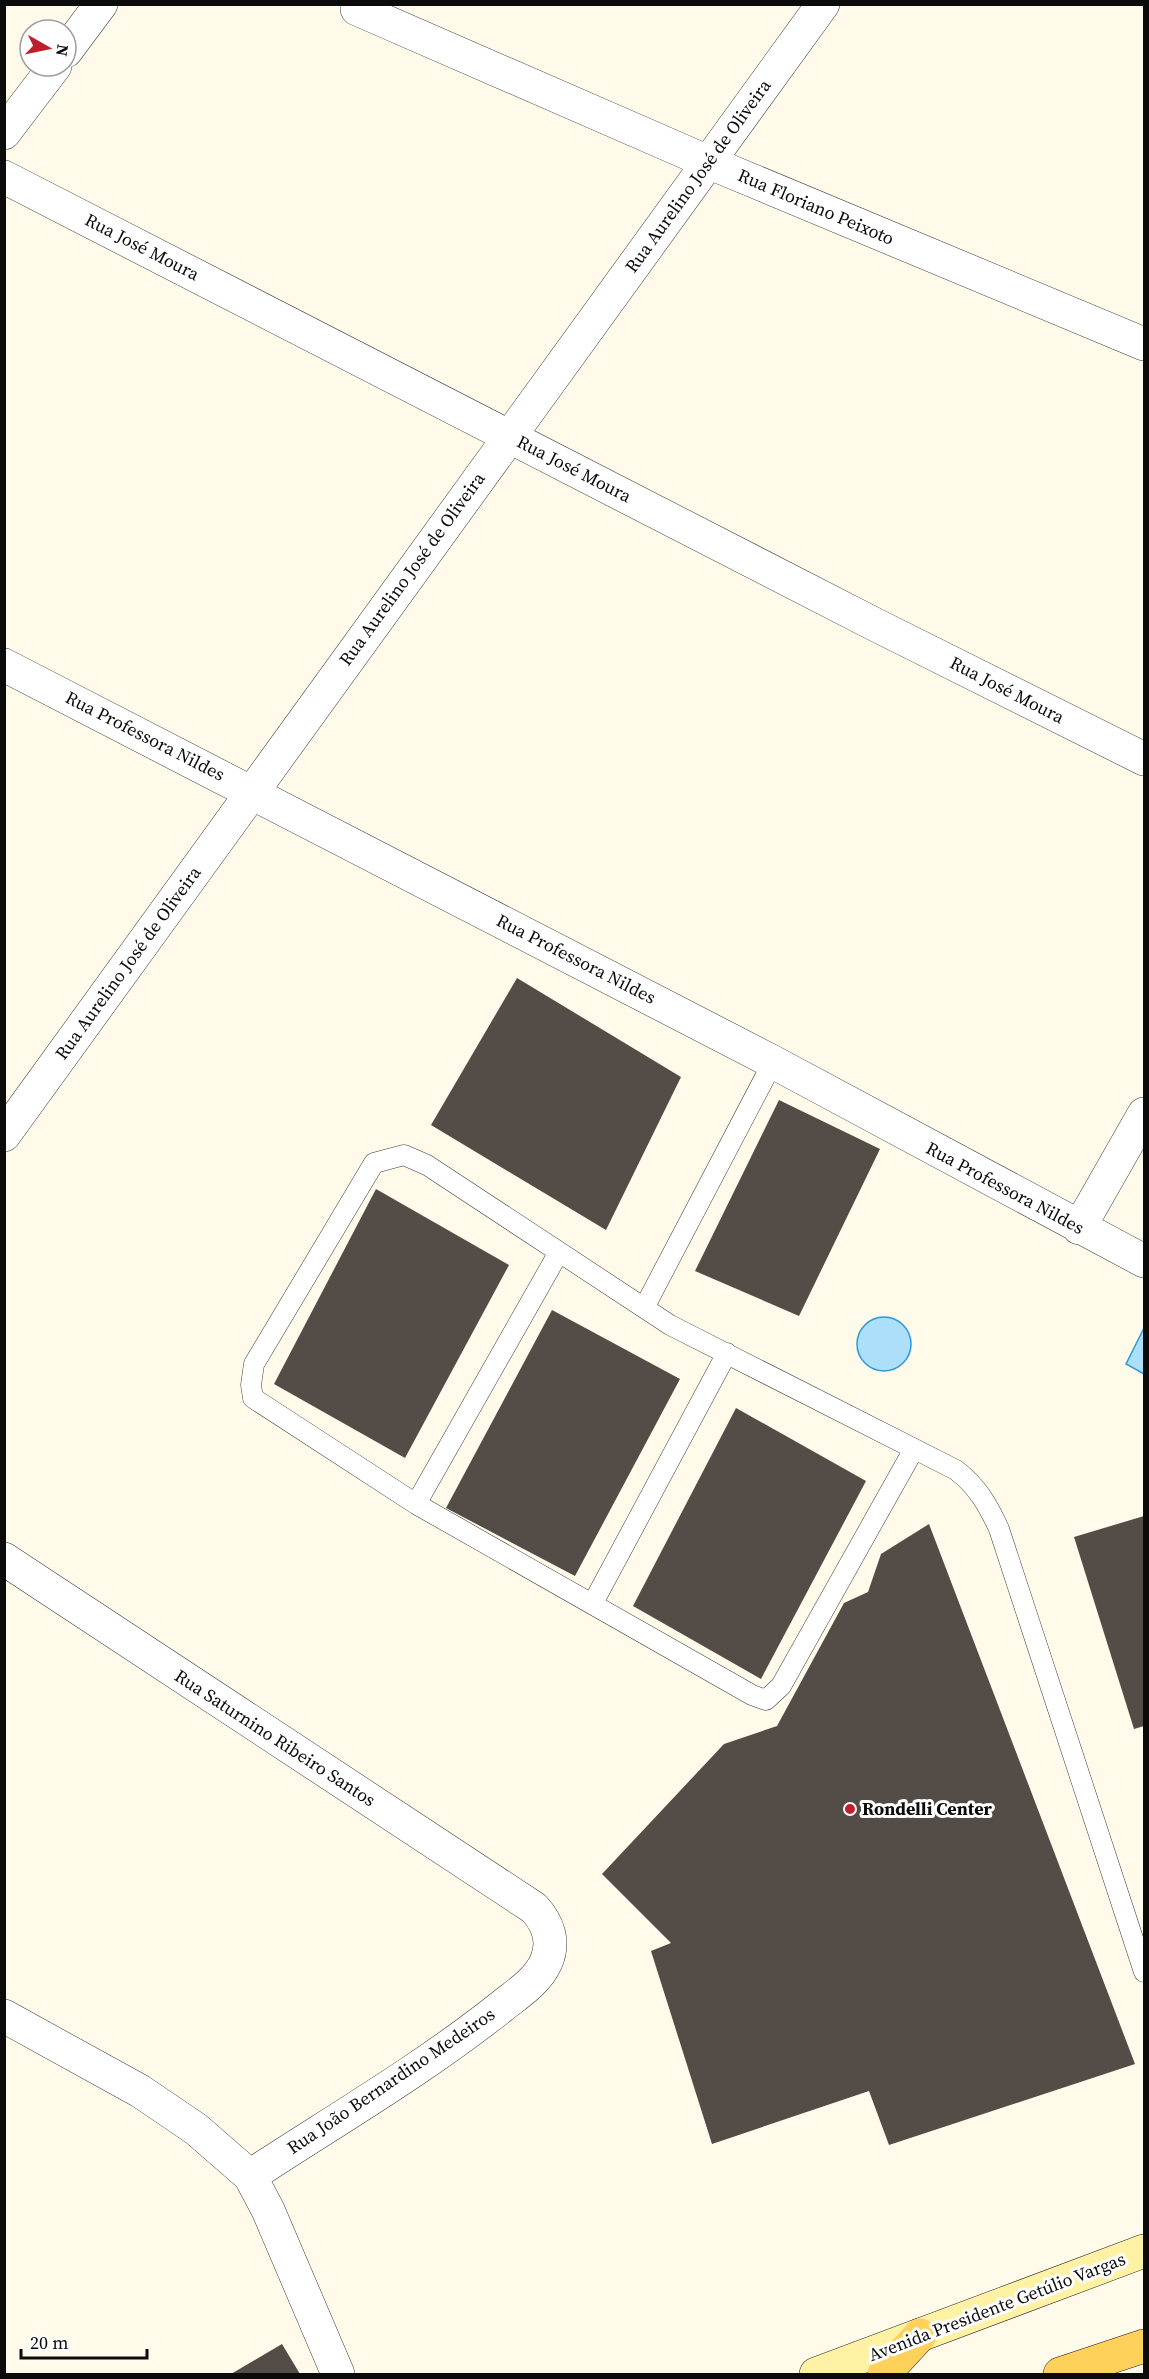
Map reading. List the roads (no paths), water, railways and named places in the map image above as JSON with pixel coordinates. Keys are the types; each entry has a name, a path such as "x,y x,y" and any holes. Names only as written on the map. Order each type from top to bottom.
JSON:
{"main road":[{"path":"884,2374 920,2335"},
{"path":"1060,2374 1144,2346"}],"street":[{"path":"78,35 101,4"},
{"name":"Rua Aurelino José de Oliveira","path":"4,1136 823,4"},
{"name":"Rua Floriano Peixoto","path":"357,9 708,162 1144,344"},
{"path":"4,133 46,78"},
{"name":"Rua José Moura","path":"4,177 874,624 1144,759"},
{"name":"Rua Professora Nildes","path":"4,665 252,791 773,1062 1144,1261"},
{"path":"1080,1228 1144,1114"},
{"name":"Rua Saturnino Ribeiro Santos","path":"4,1559 534,1908 544,1919"},
{"name":"Rua João Bernardino Medeiros","path":"250,2176 470,2031 534,1980 547,1961 551,1939 544,1919"},
{"path":"4,2016 140,2091 196,2129 250,2176 268,2210 338,2374"},
{"name":"Avenida Presidente Getúlio Vargas","path":"816,2374 1144,2251"}],"lane":[{"path":"644,1308 773,1062"},
{"path":"914,1449 781,1686 766,1700 752,1695 416,1504 253,1398 251,1385 254,1364 374,1162 404,1155 427,1165 669,1325 956,1470 969,1479 990,1508 999,1529 1144,1972"},
{"path":"416,1504 559,1252"},
{"path":"593,1603 727,1353"}],"water":[{"path":"879,1317 889,1317 899,1321 907,1329 911,1344 907,1359 899,1367 889,1371 879,1371 869,1367 861,1359 857,1349 857,1339 861,1329 869,1321"},
{"path":"1144,1328 1144,1374 1126,1364"}],"place":[{"name":"Rondelli Center","path":"850,1809"}]}
